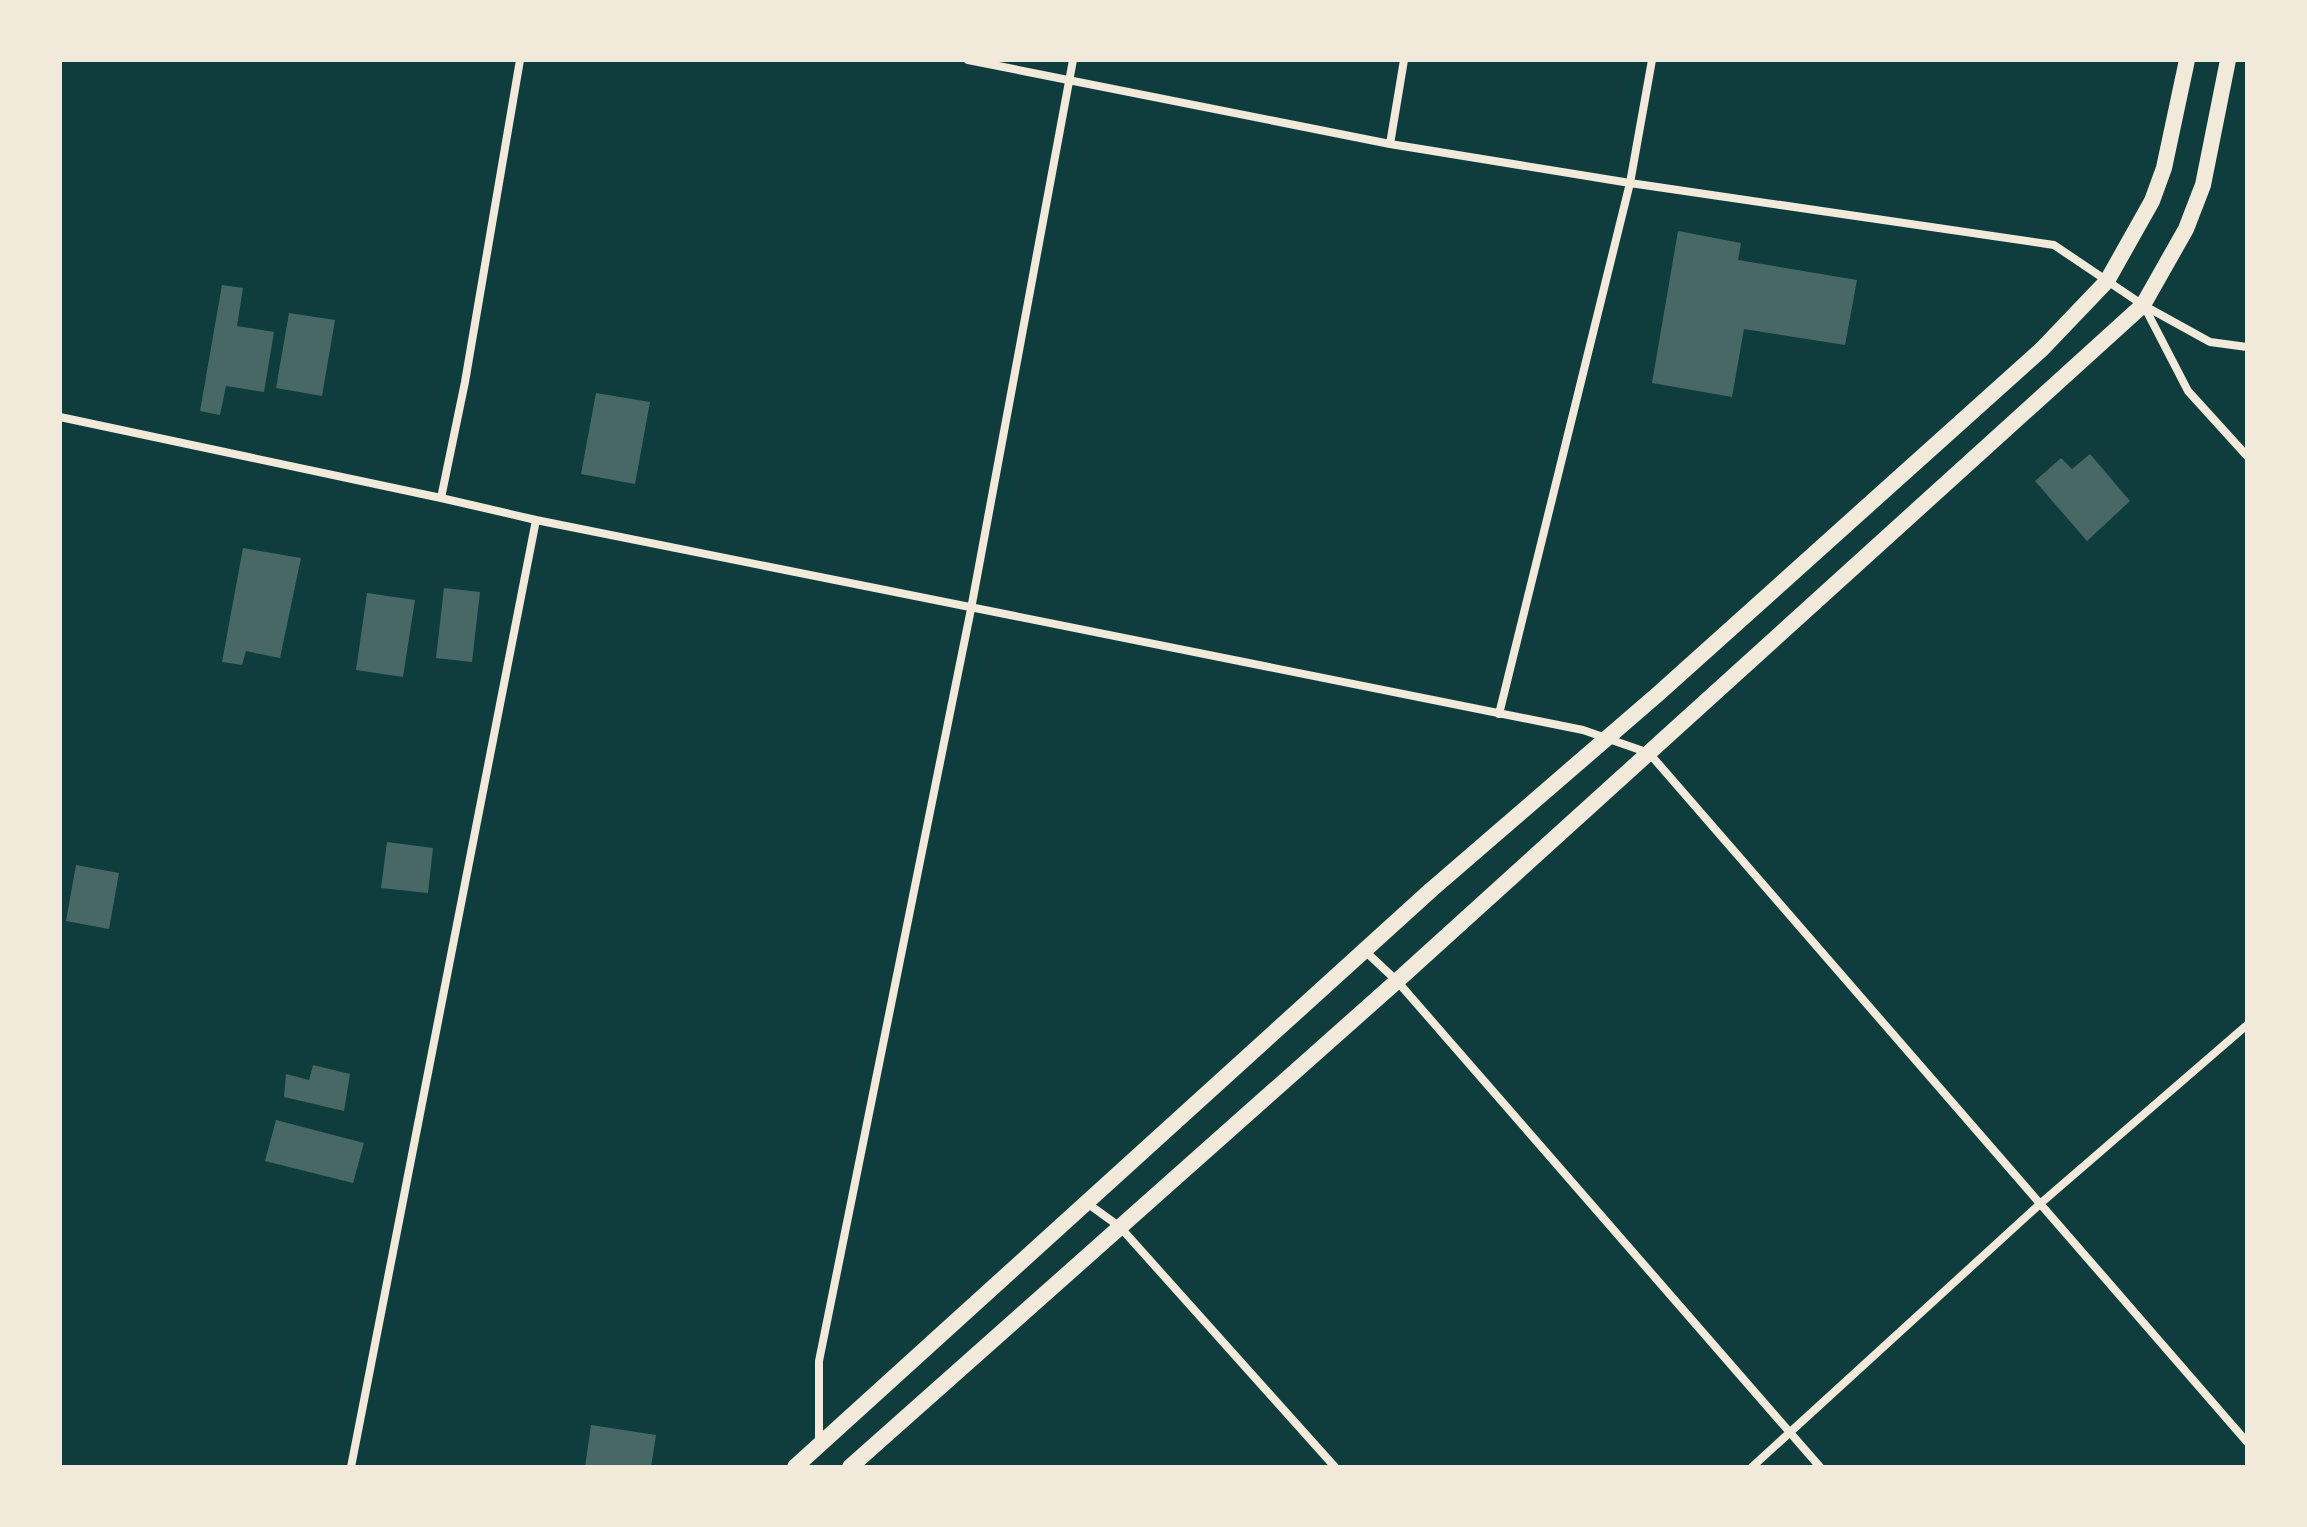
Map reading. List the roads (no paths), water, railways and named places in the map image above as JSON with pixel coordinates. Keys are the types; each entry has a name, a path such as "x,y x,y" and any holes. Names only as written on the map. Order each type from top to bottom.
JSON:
{"main road":[{"path":"795,1467 1365,951 2042,349 2107,281 2156,190 2164,168 2187,60"},
{"path":"850,1467 1397,981 2143,305 2186,229 2203,185 2228,60"}],"street":[{"path":"441,498 465,382 520,60"},
{"path":"968,60 1390,144 1630,183 2054,245 2143,305 2210,342 2247,347"},
{"path":"819,1445 819,1361 971,609 1073,60"},
{"path":"1390,144 1404,60"},
{"path":"1499,714 1630,183 1652,60"},
{"path":"2143,305 2188,391 2247,456"},
{"path":"60,417 536,520 1583,730 1649,753 2247,1442"},
{"path":"351,1467 536,520"},
{"path":"1365,951 1397,981 1820,1467"},
{"path":"1752,1467 2041,1203 2247,1025"},
{"path":"1086,1202 1120,1227 1335,1467"}]}
